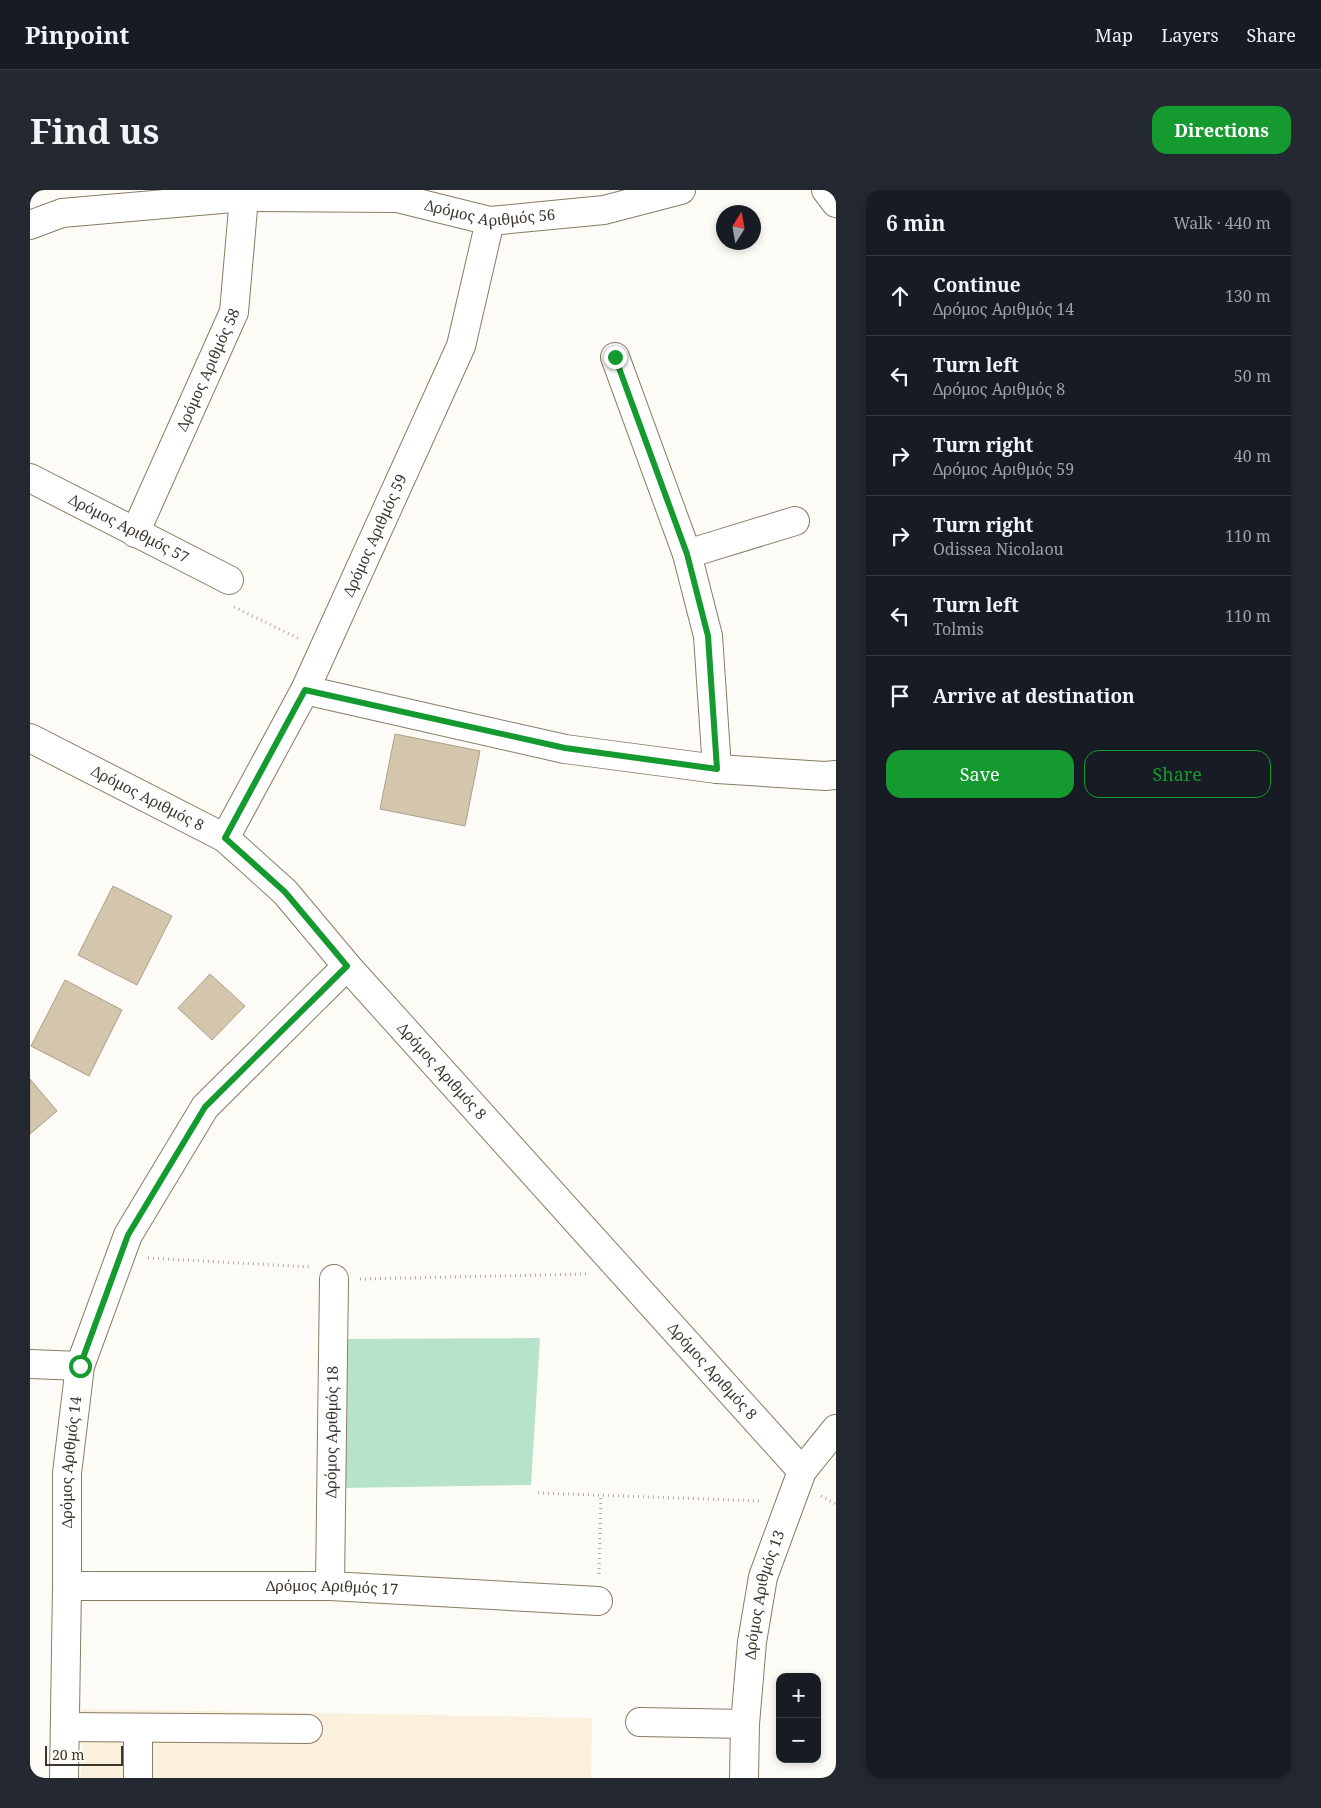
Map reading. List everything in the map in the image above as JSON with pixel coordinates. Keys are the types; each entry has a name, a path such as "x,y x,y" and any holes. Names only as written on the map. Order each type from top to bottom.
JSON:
{"street":[{"name":"Δρόμος Αριθμός 56","path":"30,225 62,213 244,197 397,198 490,221 604,210 681,190"},
{"path":"826,190 836,203"},
{"name":"Δρόμος Αριθμός 58","path":"136,533 234,312 244,197"},
{"name":"Δρόμος Αριθμός 59","path":"225,838 305,690 461,346 490,221"},
{"path":"615,357 687,554 708,636 717,769"},
{"name":"Δρόμος Αριθμός 57","path":"30,478 229,580"},
{"path":"687,554 795,521"},
{"path":"305,690 565,748 717,769 825,776 836,775"},
{"name":"Δρόμος Αριθμός 8","path":"30,738 225,838 285,892 347,966 802,1471"},
{"name":"Δρόμος Αριθμός 14","path":"64,1778 67,1586 66,1474 80,1366 128,1235 205,1107 347,966"},
{"name":"Δρόμος Αριθμός 18","path":"330,1586 334,1279"},
{"path":"30,1364 80,1366"},
{"name":"Δρόμος Αριθμός 13","path":"744,1778 745,1724 752,1642 763,1577 802,1471 836,1429"},
{"name":"Δρόμος Αριθμός 17","path":"67,1586 330,1586 598,1601"},
{"path":"640,1722 745,1724"},
{"path":"65,1727 308,1729"},
{"path":"138,1728 138,1778"}],"path":[{"path":"229,580 228,604 324,650"},
{"path":"120,1257 310,1266 334,1279 624,1273"},
{"path":"538,1493 790,1502"},
{"path":"598,1601 601,1495"}],"shaded area":[{"path":"82,1709 592,1718 591,1778 81,1778"}],"green space":[{"path":"540,1338 531,1485 341,1488 337,1339"}],"building":[{"path":"395,734 480,751 465,826 380,809"},
{"path":"113,886 172,916 137,985 78,955"},
{"path":"210,974 245,1006 212,1040 178,1008"},
{"path":"65,980 122,1010 89,1076 31,1046"},
{"path":"30,1079 57,1111 30,1134"}],"route":[{"path":"80,1366 128,1235 205,1107 347,966 285,892 225,838 305,690 565,748 717,769 708,636 687,554 615,357"}]}
